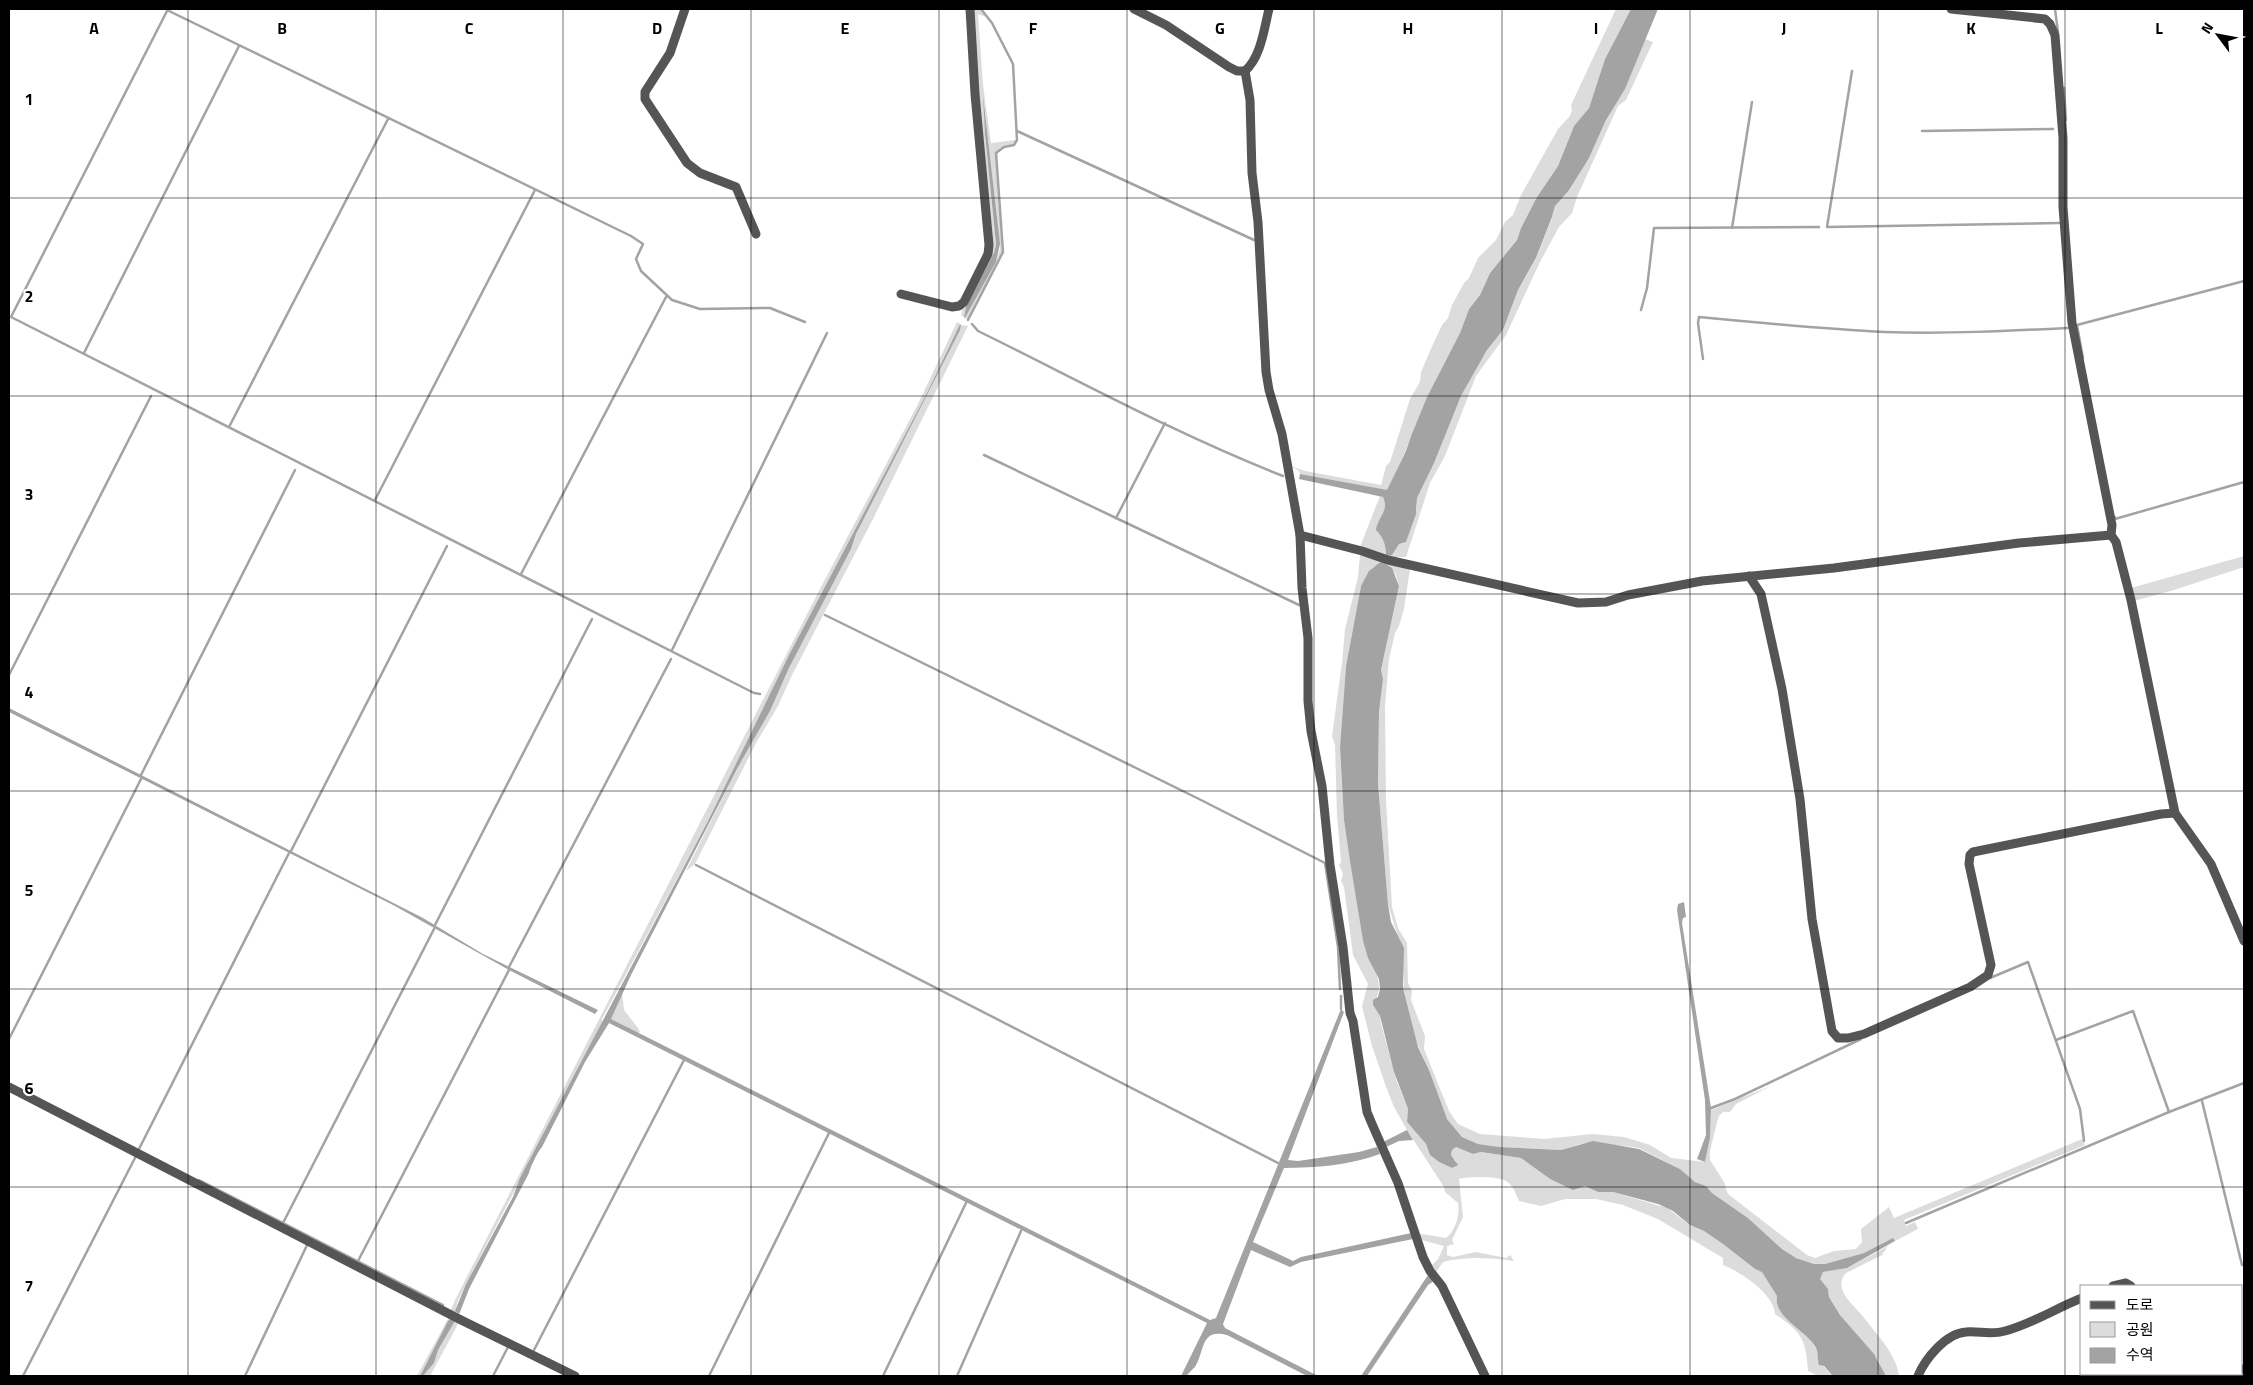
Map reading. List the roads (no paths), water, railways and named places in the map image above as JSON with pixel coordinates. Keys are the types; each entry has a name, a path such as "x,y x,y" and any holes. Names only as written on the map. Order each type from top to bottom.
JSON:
{"street":[{"path":"685,9 670,53 645,92 645,99 687,163 700,173 736,187 756,234"},
{"path":"901,294 952,307 959,306 964,302 988,254 987,211 976,103 970,9"},
{"path":"1134,9 1179,33 1237,71 1246,71 1251,66 1269,9"},
{"path":"1951,9 2045,19 2050,24 2055,35 2063,138 2063,207 2072,323 2112,525 2110,535"},
{"path":"1246,71 1250,100 1252,173 1257,212 1266,372 1269,390 1282,434 1300,535 1302,588 1308,638 1308,701 1311,731 1324,803 1330,865 1343,947 1350,1013 1353,1020 1367,1112 1398,1182 1423,1257 1430,1271 1442,1286 1485,1376"},
{"path":"1300,535 1362,551 1388,560 1578,603 1606,602 1628,595 1693,582 2019,543 2110,535"},
{"path":"2110,535 2116,542 2131,600 2175,813 2203,850 2217,874 2244,941"},
{"path":"1749,576 1761,594 1782,689 1800,798 1812,919 1832,1031 1838,1038 1848,1038 1864,1034 1970,987 1988,975 1991,965 1969,864 1970,855 1973,852 2160,814 2175,813"},
{"path":"9,1087 461,1320 576,1376"},
{"path":"2115,1285 2122,1283 2128,1285"},
{"path":"1918,1376 1930,1354 1958,1334 1965,1331 1982,1333 2004,1331 2037,1320 2080,1299"}],"water":[{"path":"1631,9 1658,9 1625,89 1606,120 1589,158 1569,190 1555,206 1536,258 1518,290 1503,330 1487,350 1461,396 1434,463 1417,498 1416,514 1406,542 1399,544 1392,555 1386,556 1384,542 1376,530 1385,506 1383,497 1299,479 1300,474 1387,490 1406,451 1427,397 1460,333 1469,309 1480,295 1490,273 1517,240 1537,197 1558,166 1574,126 1589,108 1605,59"},
{"path":"983,95 1000,244 996,262 965,318 966,307 994,253 996,244"},
{"path":"960,324 960,330 856,534 851,549 789,668 770,711 738,767 631,975 611,1019 1210,1320 1216,1318 1341,1009 1344,1012 1288,1160 1298,1161 1359,1152 1377,1147 1380,1154 1357,1161 1333,1165 1284,1168 1253,1242 1293,1261 1301,1257 1411,1233 1413,1239 1301,1262 1290,1267 1251,1250 1223,1324 1225,1328 1318,1376 1307,1376 1227,1335 1218,1334 1208,1338 1195,1367 1187,1376 1181,1376 1207,1323 609,1023 585,1062 536,1156 469,1289 459,1314 455,1311 466,1284 513,1197 520,1178 709,819 789,655 928,391"},
{"path":"1383,562 1392,568 1399,586 1381,670 1383,679 1379,712 1378,784 1388,904 1391,922 1404,948 1403,988 1418,1047 1429,1070 1447,1119 1462,1137 1478,1144 1561,1150 1593,1141 1639,1149 1680,1169 1695,1182 1706,1186 1712,1193 1748,1218 1782,1249 1796,1258 1814,1264 1825,1264 1864,1253 1893,1238 1895,1241 1847,1268 1823,1272 1820,1279 1828,1289 1829,1297 1840,1315 1874,1354 1886,1376 1833,1376 1824,1366 1819,1365 1815,1346 1780,1310 1777,1304 1777,1296 1762,1272 1755,1269 1704,1231 1690,1225 1673,1211 1658,1204 1613,1192 1598,1192 1585,1186 1573,1190 1550,1179 1521,1158 1481,1152 1473,1154 1456,1147 1452,1150 1451,1155 1458,1165 1452,1168 1430,1155 1426,1144 1407,1122 1408,1109 1394,1072 1380,1016 1373,1005 1373,1000 1378,997 1380,989 1379,979 1368,958 1363,941 1344,820 1340,747 1346,666 1361,586 1369,571"},
{"path":"9,708 423,918 483,954 598,1010 595,1014 509,970 395,906 9,712"},
{"path":"1684,902 1686,917 1683,918 1682,923 1711,1108 1710,1138 1705,1162 1697,1159 1706,1135 1705,1100 1677,910 1678,904"},
{"path":"1407,1130 1413,1140 1399,1141 1384,1148 1381,1143"},
{"path":"1428,1275 1434,1281 1428,1285 1367,1376 1361,1376"},
{"path":"452,1318 455,1321 438,1350 434,1363 423,1376 420,1376 448,1321"}],"waterway":[{"path":"168,9 11,317 754,693 760,694"},
{"path":"968,320 1003,252 996,153 1004,147 1014,145 1017,140 1013,64 992,23 981,9"},
{"path":"2055,9 2058,32"},
{"path":"167,10 631,236 643,244 636,259 641,271 672,300 700,309 770,308 805,322"},
{"path":"84,353 239,46"},
{"path":"1852,71 1827,227 2059,223"},
{"path":"2064,88 2066,120"},
{"path":"1732,228 1752,102"},
{"path":"229,427 388,119"},
{"path":"1922,131 2053,129"},
{"path":"1017,131 1254,240"},
{"path":"375,500 535,190"},
{"path":"1641,310 1647,288 1654,228 1819,227"},
{"path":"2083,358 2077,325 2244,281"},
{"path":"521,574 666,297"},
{"path":"1703,359 1698,323 1699,317 1815,328 1908,333 2068,328"},
{"path":"972,324 978,331 1129,407 1205,443 1283,476"},
{"path":"672,650 827,333"},
{"path":"9,675 151,396"},
{"path":"984,455 1116,518 1165,423"},
{"path":"141,775 295,470"},
{"path":"2115,517 2115,519 2244,482"},
{"path":"1116,518 1299,605"},
{"path":"291,851 447,546"},
{"path":"825,615 1325,863 1338,947 1340,989"},
{"path":"435,925 592,619"},
{"path":"509,967 671,659"},
{"path":"9,1039 141,779"},
{"path":"139,1149 289,853"},
{"path":"696,865 1278,1163"},
{"path":"283,1223 434,929"},
{"path":"1990,978 2028,962 2080,1109 2084,1141"},
{"path":"358,1261 509,970"},
{"path":"1341,996 1341,1009"},
{"path":"2056,1040 2133,1011 2169,1112"},
{"path":"1711,1108 1735,1099 1861,1039"},
{"path":"534,1350 684,1060"},
{"path":"1906,1223 2169,1112 2244,1083"},
{"path":"2202,1101 2242,1265"},
{"path":"709,1376 829,1133"},
{"path":"23,1376 136,1156"},
{"path":"199,1180 443,1305"},
{"path":"883,1376 966,1203"},
{"path":"957,1376 1021,1231"},
{"path":"245,1376 308,1243"},
{"path":"493,1376 508,1347"}]}
